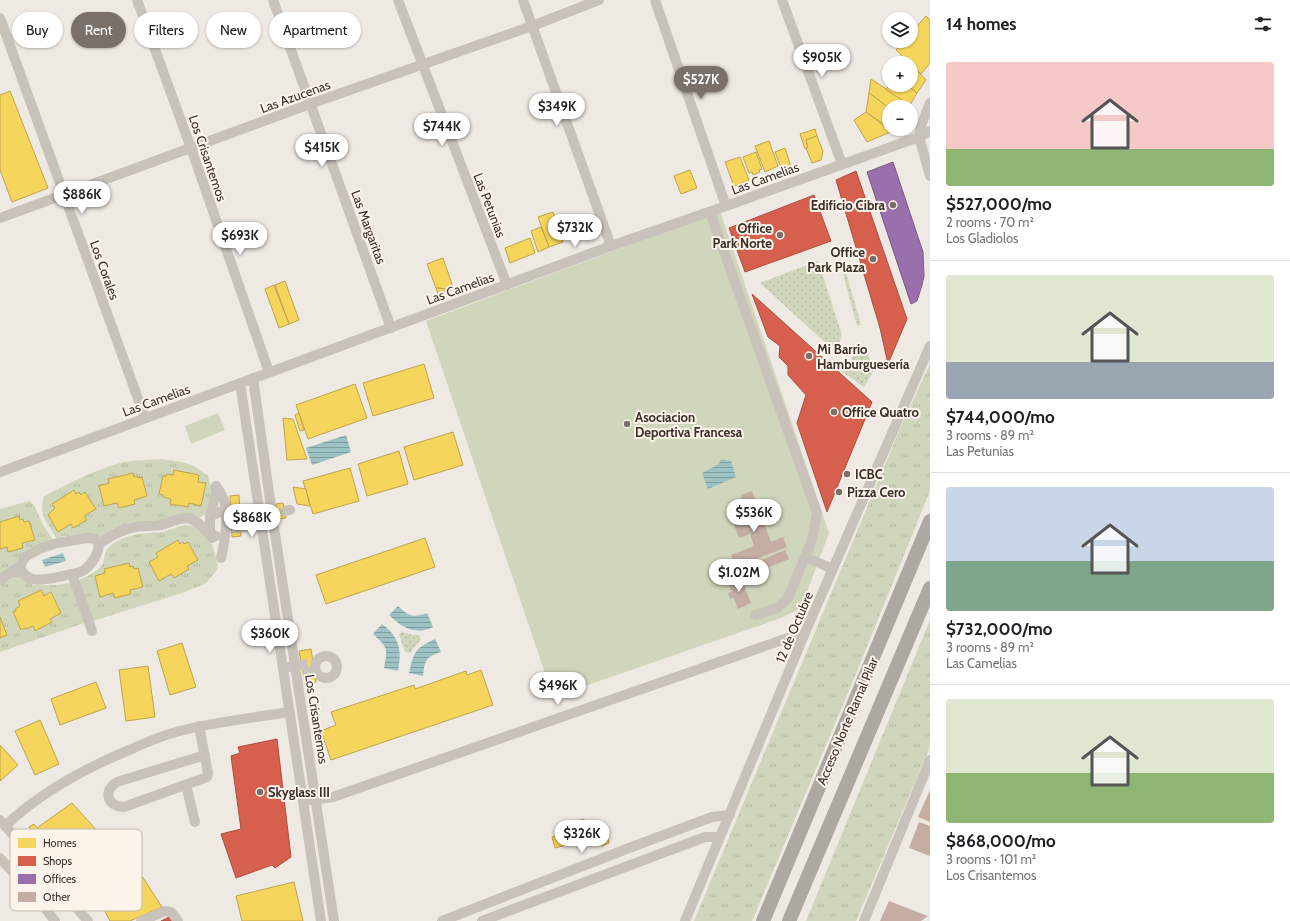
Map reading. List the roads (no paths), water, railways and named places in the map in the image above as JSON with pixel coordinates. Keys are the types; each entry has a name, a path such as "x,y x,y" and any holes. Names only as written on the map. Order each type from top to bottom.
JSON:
{"highway":[{"name":"Acceso Norte Ramal Pilar","path":"763,921 930,521"},
{"name":"Acceso Norte Ramal Pilar","path":"789,921 930,588"}],"street":[{"name":"Los Crisantemos","path":"137,0 192,148 269,372"},
{"name":"Las Margaritas","path":"273,0 392,328"},
{"name":"Las Petunias","path":"398,0 507,285"},
{"path":"523,0 611,246"},
{"name":"Las Azucenas","path":"0,218 310,104 532,26 598,0"},
{"path":"655,0 726,206"},
{"path":"782,0 842,164"},
{"name":"Los Corales","path":"0,18 145,418"},
{"path":"930,104 923,118 919,137 930,176"},
{"name":"Las Camelias","path":"0,472 611,246 919,137 930,131"},
{"path":"710,212 817,513 812,540 788,598 777,608 755,615"},
{"name":"12 de Octubre","path":"685,921 730,816 804,635 930,346"},
{"name":"Los Crisantemos","path":"253,378 281,512 283,586 300,673 316,800 334,921"},
{"name":"Los Crisantemos","path":"240,383 321,921"},
{"path":"216,486 232,510 233,529 221,558 211,536 210,518 216,498 216,486"},
{"path":"210,518 215,514 232,510 261,517"},
{"path":"99,544 112,535 126,529 137,526 151,527 162,525 174,520 188,518 194,521 211,536 218,536 261,517 281,512"},
{"path":"0,580 20,566 25,557 39,549 57,543 90,538 95,539 99,544 95,559 82,571 72,574 46,579 29,578 22,573 20,566"},
{"path":"805,557 833,569"},
{"path":"72,574 92,631"},
{"path":"271,587 283,586"},
{"path":"304,801 333,797 785,639 804,635"},
{"path":"284,676 300,673"},
{"path":"10,832 2,823 38,798 112,757 174,732 199,726 290,712"},
{"path":"199,726 205,755 208,773 207,777 124,807 117,806 112,803 108,794 108,789 117,782 205,755"},
{"path":"864,921 930,760"},
{"path":"186,785 195,822"},
{"path":"442,921 712,817 730,816"},
{"path":"482,921 705,837 720,837"},
{"path":"629,848 635,863"},
{"path":"0,858 10,869"},
{"path":"47,911 55,921"},
{"path":"79,911 88,921"},
{"path":"141,921 165,911 171,912 178,921"}],"water":[{"path":"346,435 351,452 312,465 306,448"},
{"path":"721,459 731,461 736,477 708,489 702,473 719,464"},
{"path":"63,553 66,561 45,567 42,560"},
{"path":"398,606 408,614 414,616 427,613 433,627 421,631 409,629 399,623 389,615"},
{"path":"382,624 393,634 396,639 400,657 398,671 384,668 386,649 382,642 373,634"},
{"path":"435,639 441,652 427,660 424,667 423,676 409,673 414,655 419,648"}],"tunnel":[{"path":"232,529 241,527"},
{"path":"283,668 316,663"},
{"path":"303,673 314,671"}],"place":[{"name":"Edificio Cibra","path":"893,205"},
{"name":"Office Park Norte","path":"780,235"},
{"name":"Office Park Plaza","path":"873,259"},
{"name":"Mi Barrio Hamburguesería","path":"809,356"},
{"name":"Office Quatro","path":"834,412"},
{"name":"Asociacion Deportiva Francesa","path":"627,424"},
{"name":"ICBC","path":"847,474"},
{"name":"Pizza Cero","path":"839,492"},
{"name":"Skyglass III","path":"260,792"}]}
